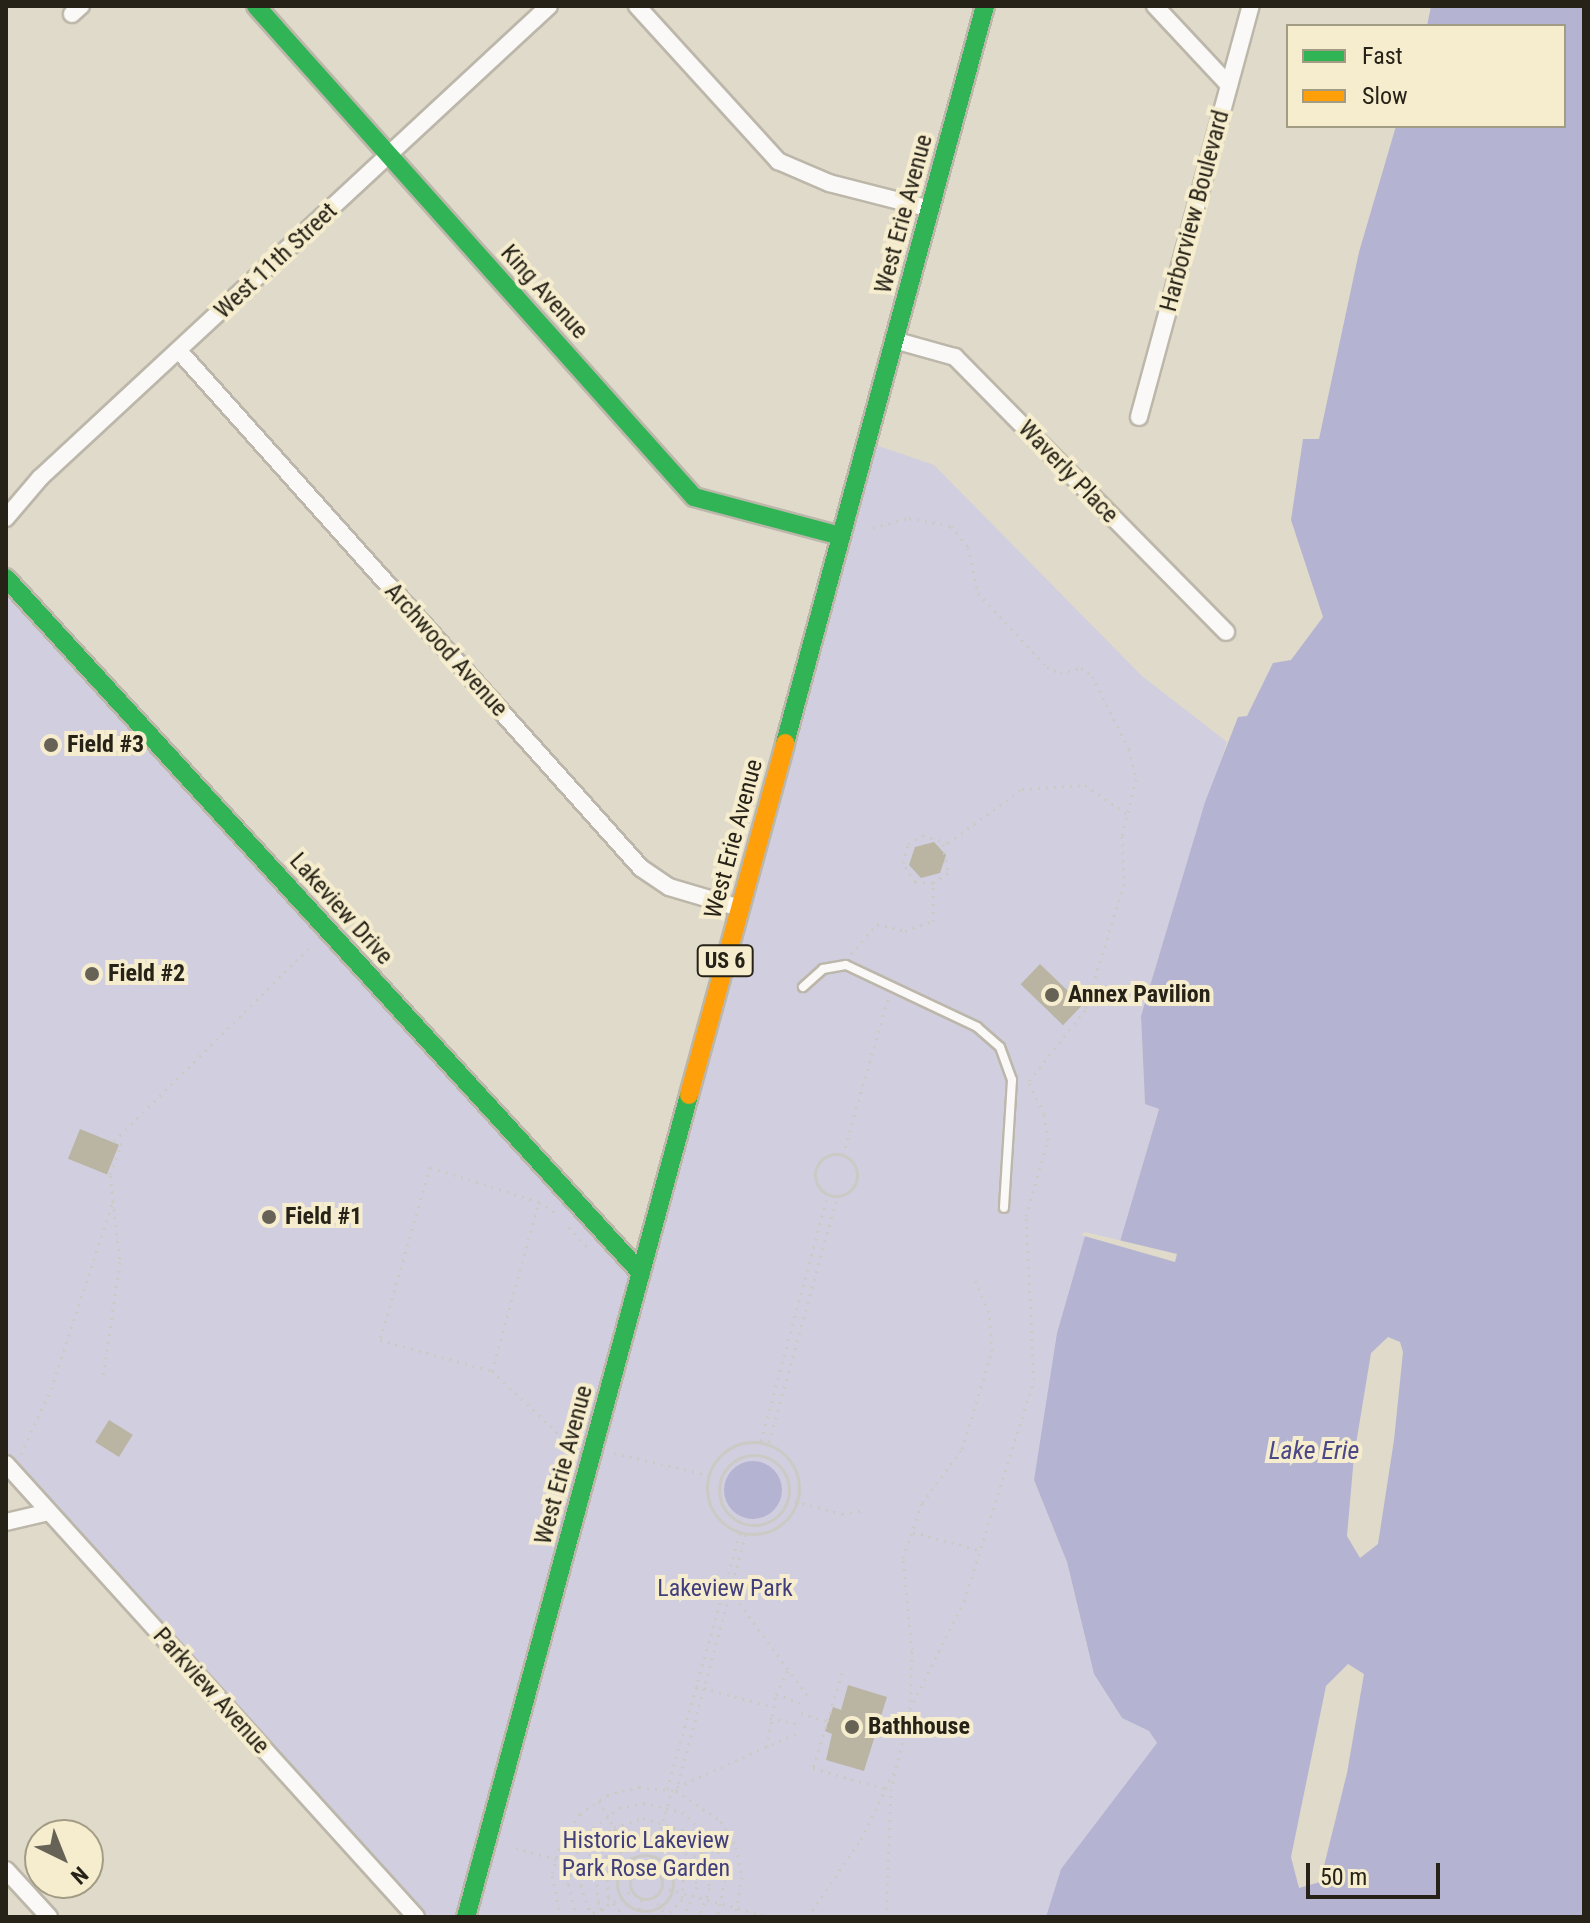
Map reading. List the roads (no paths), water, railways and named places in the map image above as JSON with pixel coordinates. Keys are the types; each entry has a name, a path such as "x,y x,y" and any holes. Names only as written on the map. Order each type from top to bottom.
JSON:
{"main road":[{"name":"King Avenue","path":"256,6 694,497 841,536"},
{"name":"West Erie Avenue","path":"466,1917 985,6"},
{"name":"Lakeview Drive","path":"6,578 641,1273"}],"street":[{"name":"West 11th Street","path":"6,518 40,478 180,352 549,6"},
{"path":"637,6 778,161 829,183 930,209"},
{"path":"1155,6 1229,85"},
{"name":"Harborview Boulevard","path":"1139,417 1251,6"},
{"name":"Waverly Place","path":"894,340 955,357 1226,632"},
{"name":"Archwood Avenue","path":"180,352 641,868 669,887 740,908"},
{"name":"Parkview Avenue","path":"6,1464 416,1917"},
{"path":"6,1522 49,1512"},
{"path":"6,1870 49,1917"}],"lane":[{"path":"803,987 823,969 846,965 977,1027 1000,1047 1012,1080 1004,1208"}],"water":[{"name":"Lake Erie","path":"1431,6 1584,6 1584,1917 1046,1917 1061,1869 1157,1743 1149,1731 1122,1718 1094,1674 1067,1562 1034,1480 1057,1333 1085,1236 1119,1245 1159,1109 1145,1104 1141,1016 1205,802 1238,717 1247,716 1273,663 1291,660 1323,617 1291,520 1303,439 1319,439 1359,252 1395,128 1566,128 1566,24 1427,24"},
{"path":"753,1461 764,1463 773,1470 780,1479 780,1501 773,1510 764,1517 753,1519 742,1517 733,1510 726,1501 724,1490 726,1479 733,1470 742,1463"}],"place":[{"name":"Field #3","path":"51,745"},
{"name":"Field #2","path":"92,974"},
{"name":"Annex Pavilion","path":"1052,995"},
{"name":"Field #1","path":"269,1217"},
{"name":"Bathhouse","path":"852,1727"}],"park label":[{"name":"Lakeview Park","path":"725,1589"},
{"name":"Historic Lakeview Park Rose Garden","path":"646,1855"}]}
